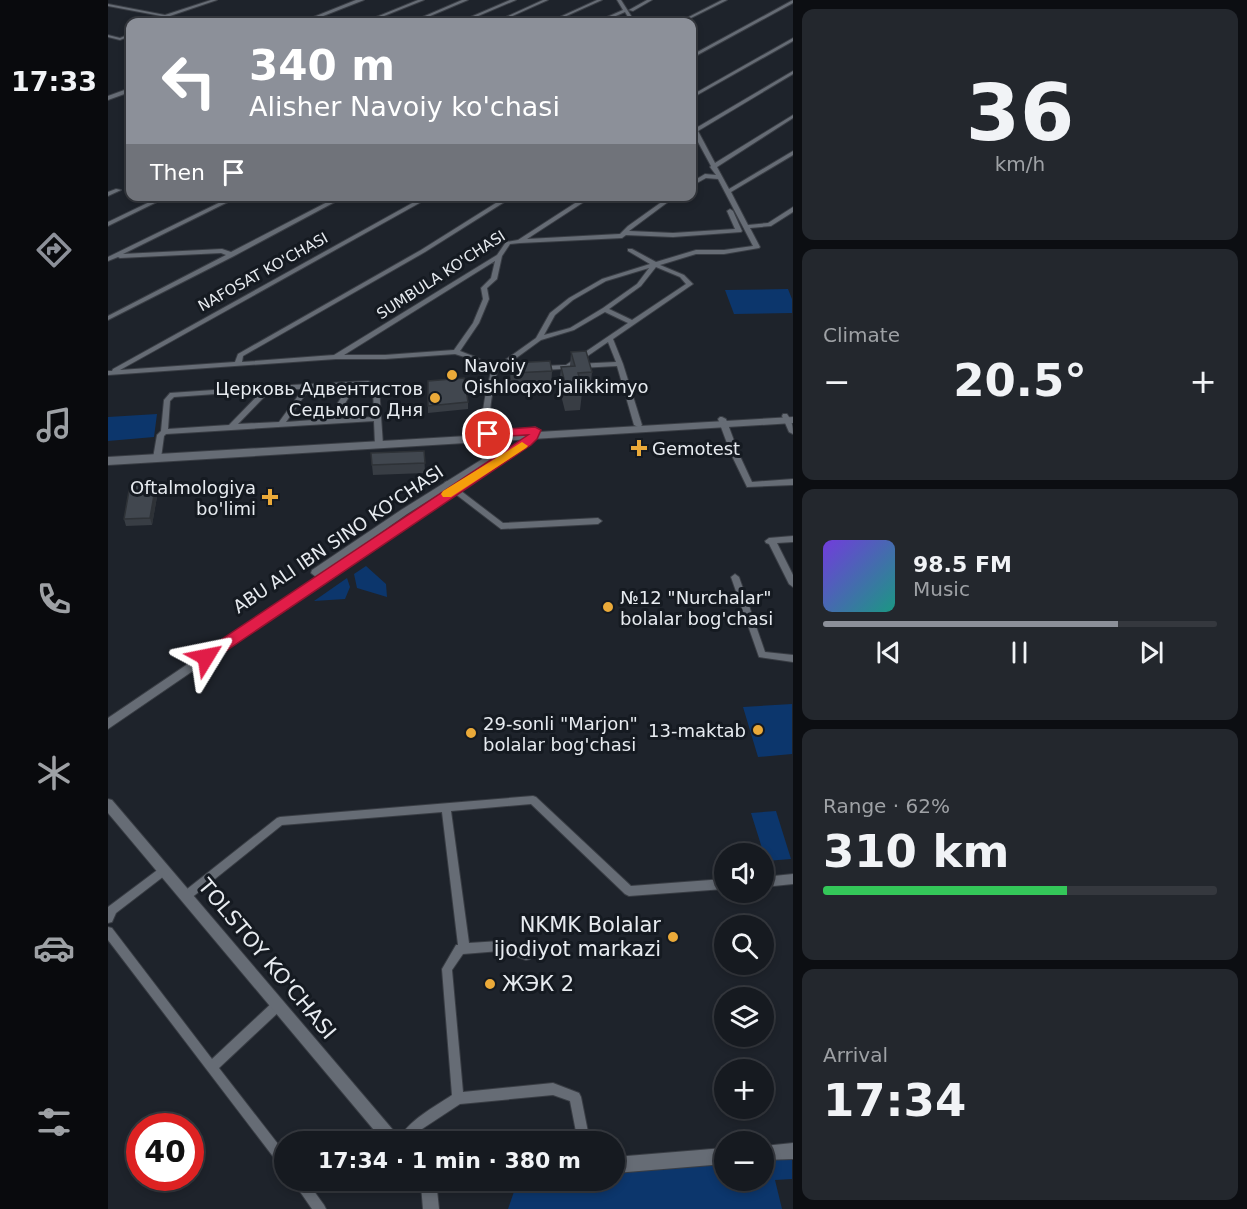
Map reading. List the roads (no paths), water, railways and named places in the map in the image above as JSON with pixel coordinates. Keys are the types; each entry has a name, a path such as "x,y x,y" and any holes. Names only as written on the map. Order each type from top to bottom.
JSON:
{"main road":[{"path":"108,456 486,437 789,418"},
{"path":"529,434 638,425 723,422"},
{"path":"108,461 158,455"}],"street":[{"path":"166,18 215,0"},
{"path":"317,18 361,0"},
{"path":"376,18 422,0"},
{"path":"423,18 466,0"},
{"path":"471,18 514,0"},
{"path":"506,18 546,0"},
{"path":"560,18 600,0"},
{"path":"619,0 635,18"},
{"path":"626,0 632,18"},
{"path":"610,18 650,0"},
{"path":"689,18 726,0"},
{"path":"696,55 792,1"},
{"path":"108,5 159,18"},
{"path":"108,36 120,39 126,37"},
{"path":"696,95 792,39"},
{"path":"696,126 792,72"},
{"path":"108,98 126,91"},
{"path":"713,167 792,116"},
{"path":"539,339 552,314 571,299 604,280 655,265 674,256 758,247 696,134"},
{"path":"727,192 792,152"},
{"path":"696,180 705,176 719,177"},
{"path":"108,194 118,190"},
{"path":"108,224 156,201"},
{"path":"111,258 228,201"},
{"path":"108,318 335,201"},
{"name":"NAFOSAT KO'CHASI","path":"109,373 421,201"},
{"path":"238,364 240,355 423,251 504,201"},
{"name":"SUMBULA KO'CHASI","path":"336,357 499,256 508,243 520,241 583,201"},
{"path":"520,241 622,236 667,201"},
{"path":"746,227 769,225 792,209"},
{"path":"625,233 673,235 739,231 730,211"},
{"path":"567,367 690,284 682,276 655,265 630,250"},
{"path":"111,258 222,251 232,255"},
{"path":"456,352 476,323 486,299 484,288 494,279 499,256"},
{"path":"495,454 486,437 488,401 494,371 539,339 572,329 605,309 639,285 655,265"},
{"path":"605,309 633,322"},
{"path":"610,338 638,425"},
{"path":"109,373 336,357 385,357 456,352 477,359 494,371 515,370"},
{"path":"536,368 620,364"},
{"path":"231,427 266,391 368,383 376,387 379,442"},
{"path":"330,421 354,384"},
{"path":"281,424 308,386"},
{"path":"158,455 164,432 166,400 172,395 243,390"},
{"path":"789,418 792,432"},
{"path":"164,432 377,419"},
{"path":"723,422 750,485 792,482"},
{"name":"ABU ALI IBN SINO KO'CHASI","path":"108,724 495,454 529,434"},
{"name":"ABU ALI IBN SINO KO'CHASI","path":"108,716 529,434"},
{"path":"452,486 501,526 598,521"},
{"path":"792,539 770,541 792,584"},
{"path":"735,577 762,655 792,659"},
{"path":"186,896 280,821 533,800 628,891 714,885"},
{"name":"TOLSTOY KO'CHASI","path":"108,804 385,1131"},
{"path":"446,807 462,949 447,969 458,1098"},
{"path":"108,918 112,910 164,870"},
{"path":"774,881 792,879"},
{"path":"108,932 274,1149"},
{"path":"462,949 500,946 526,955"},
{"path":"212,1067 278,1005"},
{"path":"413,1131 458,1098 554,1089 575,1097 582,1131"},
{"path":"774,1152 792,1151"},
{"path":"625,1164 714,1157"},
{"path":"306,1191 320,1209"},
{"path":"429,1191 431,1209"}],"place":[{"name":"Navoiy Qishloqxo'jalikkimyo","path":"452,375"},
{"name":"Церковь Адвентистов Седьмого Дня","path":"435,398"},
{"name":"Gemotest","path":"639,448"},
{"name":"Oftalmologiya bo'limi","path":"270,497"},
{"name":"№12 \"Nurchalar\" bolalar bog'chasi","path":"608,607"},
{"name":"13-maktab","path":"758,730"},
{"name":"29-sonli \"Marjon\" bolalar bog'chasi","path":"471,733"},
{"name":"NKMK Bolalar ijodiyot markazi","path":"673,937"},
{"name":"ЖЭК 2","path":"490,984"}]}
